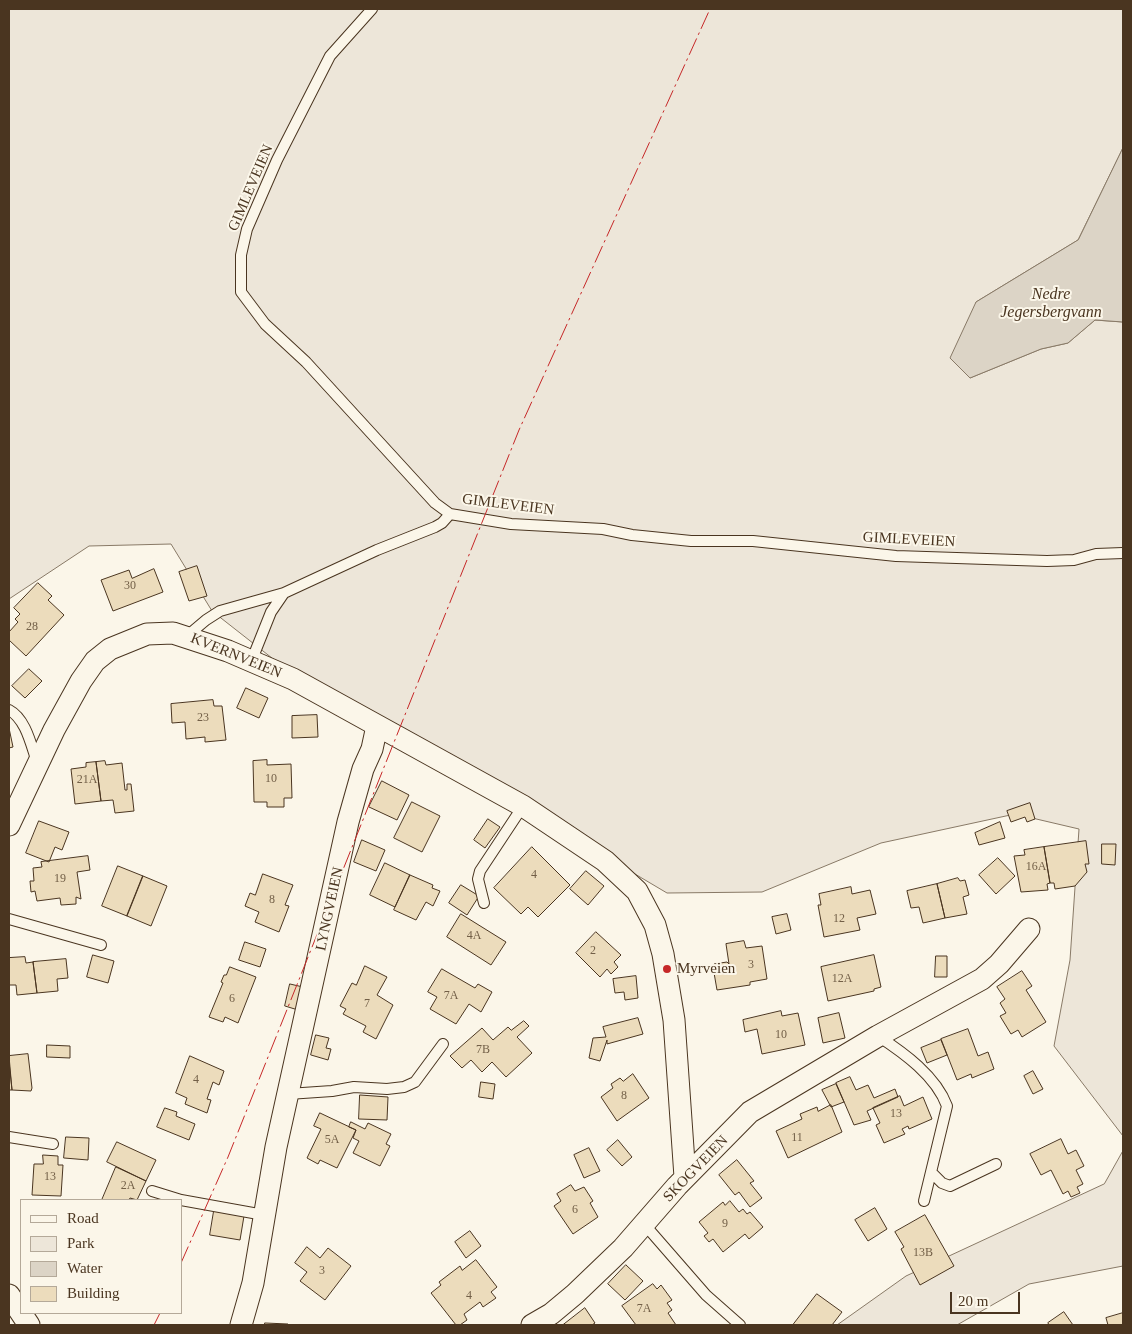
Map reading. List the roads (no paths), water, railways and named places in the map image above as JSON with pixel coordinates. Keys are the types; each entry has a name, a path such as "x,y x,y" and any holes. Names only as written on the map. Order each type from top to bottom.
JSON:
{"street":[{"name":"KVERNVEIEN","path":"9,825 38,763 81,681 96,661 110,649 147,634 174,633 187,636 252,662 293,679 376,726"},
{"path":"376,726 523,806 605,861 637,891 655,925 663,954 674,1020 686,1177"},
{"name":"LYNGVEIEN","path":"242,1325 253,1283 264,1215 288,1094 348,822 363,769 372,749 376,726"},
{"name":"SKOGVEIEN","path":"532,1325 552,1314 575,1294 644,1225 686,1177 750,1112 878,1036 982,980 1005,958 1029,929"},
{"path":"9,1295 20,1312"},
{"path":"22,1314 29,1325"}],"lane":[{"name":"GIMLEVEIEN","path":"372,9 330,56 277,160 247,229 241,255 241,292 265,324 306,362 435,503 450,514 511,524 603,529 632,535 691,540 753,541 896,556 1047,561 1074,560 1096,554 1123,552"},
{"path":"187,636 206,620 220,612 284,593 377,550 435,527 442,523 450,514"},
{"path":"252,662 271,612 284,593"},
{"path":"9,710 14,713 26,730 38,763"},
{"path":"484,904 480,889 480,870 523,806"},
{"path":"9,919 101,944"},
{"path":"878,1036 895,1047 928,1077 942,1091 948,1106 924,1202"},
{"path":"288,1094 332,1091 354,1087 387,1089 404,1087 414,1082 443,1044"},
{"path":"9,1137 53,1144"},
{"path":"931,1172 942,1183 950,1186 996,1164"},
{"path":"152,1191 178,1199"},
{"path":"182,1200 264,1215"},
{"path":"644,1225 706,1295 740,1325"}],"water":[{"name":"Nedre Jegersbergvann","path":"1123,148 1123,322 1095,320 1068,343 1041,349 970,378 950,358 976,302 1078,240"}],"place":[{"name":"Myrveien","path":"667,969"}]}
